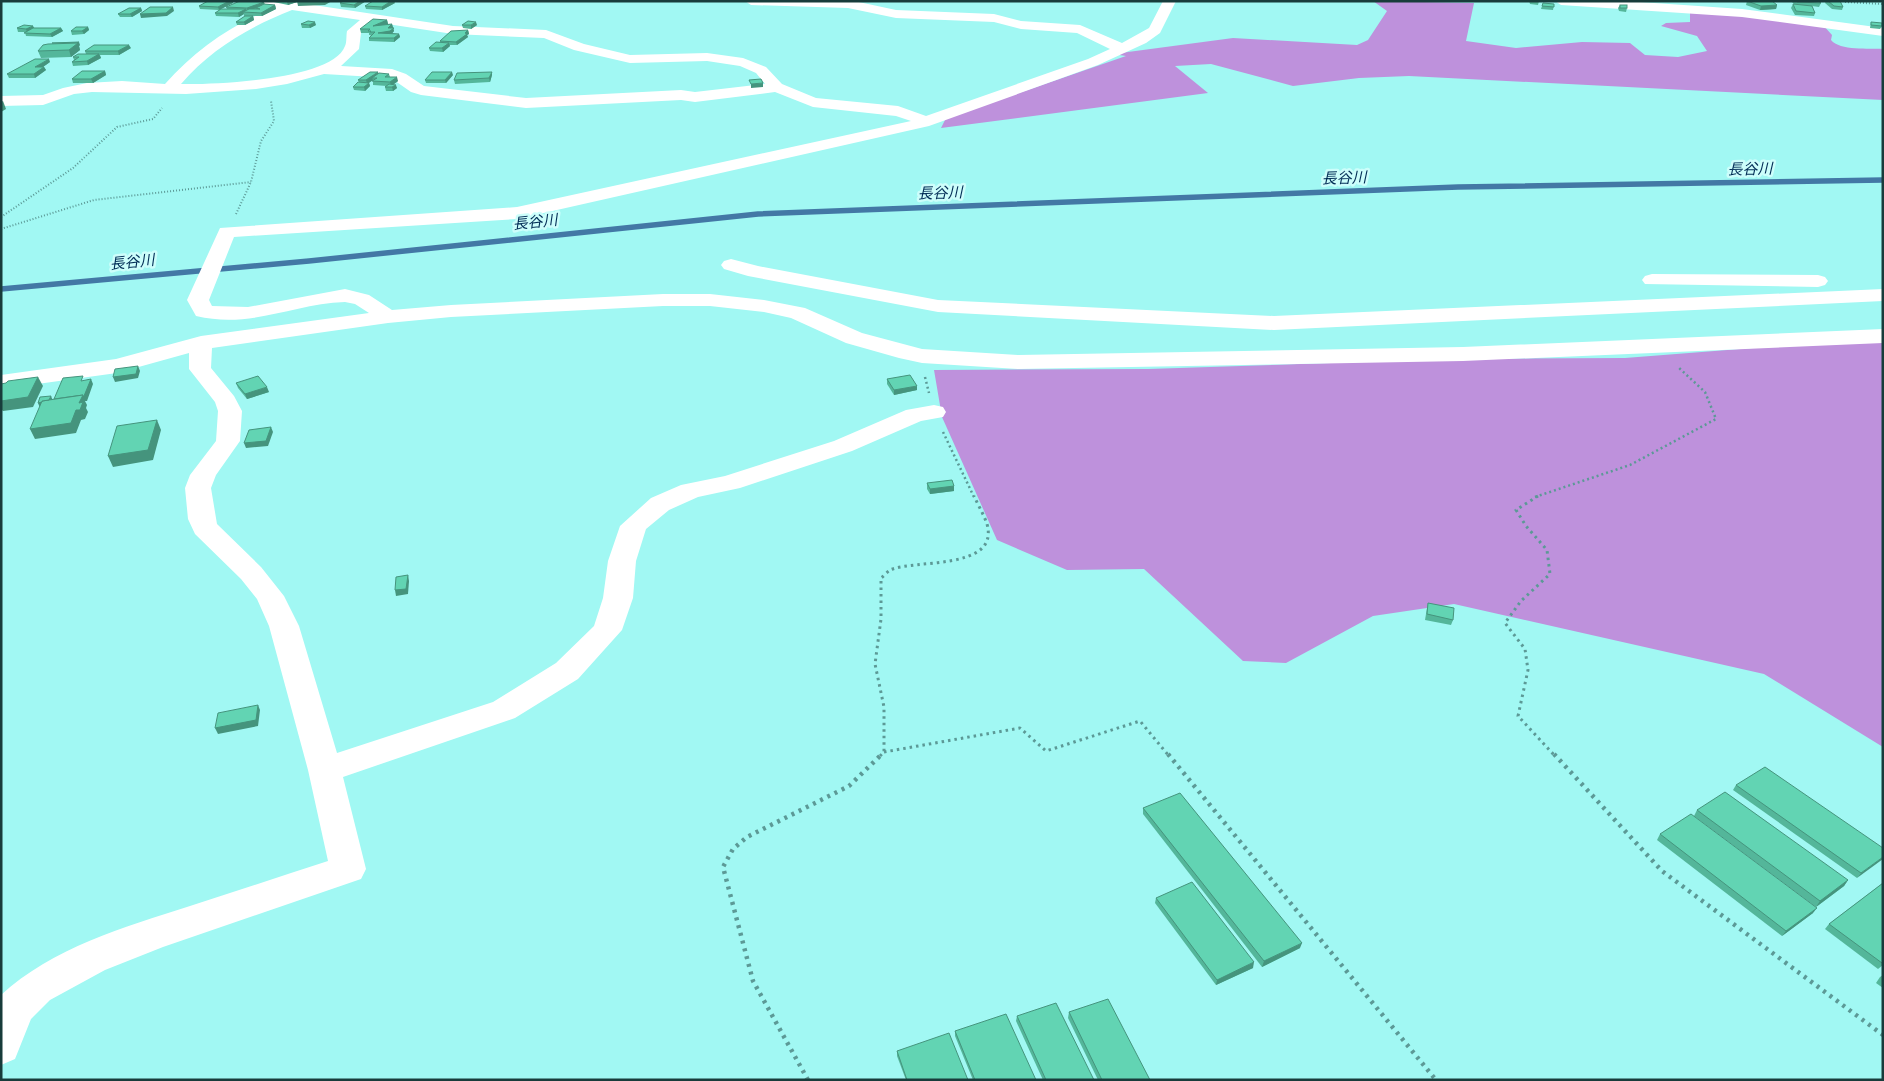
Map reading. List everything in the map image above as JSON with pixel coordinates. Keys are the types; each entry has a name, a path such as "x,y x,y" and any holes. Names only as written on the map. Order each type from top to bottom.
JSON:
{"street":[{"path":"259,1 320,12 460,30 546,34 579,47 630,59 725,59 743,62 761,70 778,87 813,102 898,111 919,118 923,123"},
{"path":"320,12 340,1"},
{"path":"751,1 848,4 896,14 994,18 1021,25 1080,29 1123,49"},
{"path":"388,317 368,302 351,296 307,301 248,314 218,315 204,311 198,300 225,236 517,213 923,123 1123,49 1142,40 1155,30 1170,1"},
{"path":"1561,1 1742,14 1883,32"},
{"path":"176,88 196,59 209,49 264,16 288,7"},
{"path":"326,70 350,52 354,44 354,31 370,19"},
{"path":"1,101 42,100 78,88 131,85 176,88 279,82 326,70 392,74 402,76 412,87 421,90 526,103 681,95 695,97 778,87"},
{"path":"731,264 755,272 938,306 1274,322 1883,295"},
{"path":"1652,280 1883,282"},
{"path":"1,382 117,366 201,343 388,317 663,300 719,301 764,306 797,313 875,345 922,356 1018,362 1210,361 1453,354 1883,336"},
{"path":"1,1046 15,1008 36,988 91,958 152,934 348,869 324,770 284,626 270,596 251,573 205,528 201,519 198,488 203,475 228,441 230,411 226,400 200,369 201,343"},
{"path":"324,770 504,710 567,671 607,630 618,598 622,561 634,526 660,504 690,491 732,482 843,446 915,415 934,412"}],"path":[{"path":"1845,2 1883,4"},
{"path":"225,236 251,182 261,141 274,121 271,102 279,82"},
{"path":"1,217 74,168 117,127 153,120 176,88"},
{"path":"1,229 94,200 251,182"},
{"path":"1657,346 1705,392 1716,419 1630,465 1532,498 1516,510 1526,526 1547,550 1550,574 1521,601 1505,623 1526,649 1528,670 1518,716 1662,871 1883,1035"},
{"path":"884,752 884,707 875,664 881,619 881,578 890,570 971,556 983,548 988,538 987,524 934,412 922,356"},
{"path":"808,1080 753,981 722,867 732,849 748,837 849,786 884,752 1020,728 1046,751 1140,721 1436,1080"}],"shaded area":[{"path":"1373,1 1474,3 1466,41 1516,48 1582,42 1630,43 1645,55 1678,57 1707,51 1697,36 1661,26 1666,23 1690,22 1690,13 1744,15 1823,25 1832,35 1831,40 1835,44 1855,48 1883,49 1883,100 1409,76 1359,78 1293,86 1211,64 1175,66 1208,93 941,128 946,118 1126,56 1113,54 1233,38 1357,45 1368,40 1387,11"},
{"path":"1883,341 1883,747 1764,674 1454,604 1373,616 1286,663 1243,661 1144,569 1067,570 997,540 942,417 934,370 1148,369 1454,359 1625,358 1753,348"}],"building":[{"path":"208,1 229,1 218,7 199,6"},
{"path":"240,1 264,2 247,8 226,7"},
{"path":"343,1 360,1 354,5 340,3"},
{"path":"373,1 391,1 382,7 365,6"},
{"path":"1747,1 1772,1 1777,5 1761,6"},
{"path":"1818,1 1821,3 1797,2"},
{"path":"1828,1 1840,1 1843,7 1834,6"},
{"path":"1543,3 1554,4 1554,7 1542,6"},
{"path":"264,4 275,5 261,13 243,12 249,9 260,9 256,8"},
{"path":"1793,4 1812,6 1815,13 1796,11"},
{"path":"1620,5 1627,5 1627,8 1620,8"},
{"path":"150,7 173,7 166,13 140,14"},
{"path":"129,8 141,8 130,14 118,14"},
{"path":"221,9 246,9 238,13 215,13"},
{"path":"245,16 253,16 244,22 236,22"},
{"path":"373,19 387,20 373,26 392,24 388,28 394,28 390,31 378,33 399,34 394,38 369,38 375,32 368,31 370,29 360,29"},
{"path":"308,21 315,22 309,25 301,24"},
{"path":"468,21 476,22 471,25 462,25"},
{"path":"1871,22 1882,23 1882,26 1871,25"},
{"path":"24,25 33,26 26,29 17,28"},
{"path":"76,27 88,27 82,31 71,31"},
{"path":"33,28 61,28 50,34 24,33"},
{"path":"468,30 465,33 467,34 456,42 440,41 451,31"},
{"path":"436,42 449,43 442,48 429,48"},
{"path":"78,43 69,50 38,51 43,45 48,44"},
{"path":"94,45 129,45 118,51 85,51"},
{"path":"78,54 99,54 87,61 72,62 79,57 73,57"},
{"path":"35,59 49,59 35,67 44,67 34,74 7,74"},
{"path":"82,71 105,71 91,79 72,79"},
{"path":"370,72 378,72 366,80 358,80"},
{"path":"432,72 452,72 445,80 425,80"},
{"path":"492,72 489,78 454,80 457,73"},
{"path":"379,73 389,74 385,77 397,77 390,82 372,81 377,78 372,78"},
{"path":"761,79 763,83 751,84 749,80"},
{"path":"358,82 369,83 364,87 353,87"},
{"path":"389,84 396,85 385,87"},
{"path":"138,366 136,374 113,377 115,369"},
{"path":"910,375 917,386 894,390 887,379"},
{"path":"83,376 81,381 91,379 84,396 54,399 63,378"},
{"path":"258,376 267,387 245,394 236,383"},
{"path":"38,377 28,397 1,401 1,384 8,381"},
{"path":"83,395 79,403 83,402 80,410 76,410 71,423 30,429 42,401"},
{"path":"51,396 49,400 38,403 40,397"},
{"path":"157,420 148,450 108,456 117,426"},
{"path":"271,427 266,441 244,443 249,430"},
{"path":"952,480 954,486 930,489 927,483"},
{"path":"408,575 406,589 395,590 396,577"},
{"path":"1428,603 1454,608 1453,620 1427,614"},
{"path":"258,705 256,720 215,728 218,713"},
{"path":"1765,767 1883,848 1883,857 1861,873 1736,785"},
{"path":"1725,792 1848,880 1820,901 1697,810"},
{"path":"1180,793 1302,943 1264,961 1143,808"},
{"path":"1691,814 1817,908 1786,931 1660,834"},
{"path":"1192,882 1254,962 1217,980 1156,898"},
{"path":"1883,883 1883,963 1882,963 1829,924"},
{"path":"1108,999 1150,1080 1102,1080 1069,1012"},
{"path":"1056,1003 1094,1080 1046,1080 1017,1016"},
{"path":"1006,1014 1036,1080 975,1080 955,1031"},
{"path":"949,1033 968,1080 907,1080 897,1051"}],"waterway":[{"name":"長谷川","path":"1,289 309,261 758,214 1458,187 1883,180"}]}
